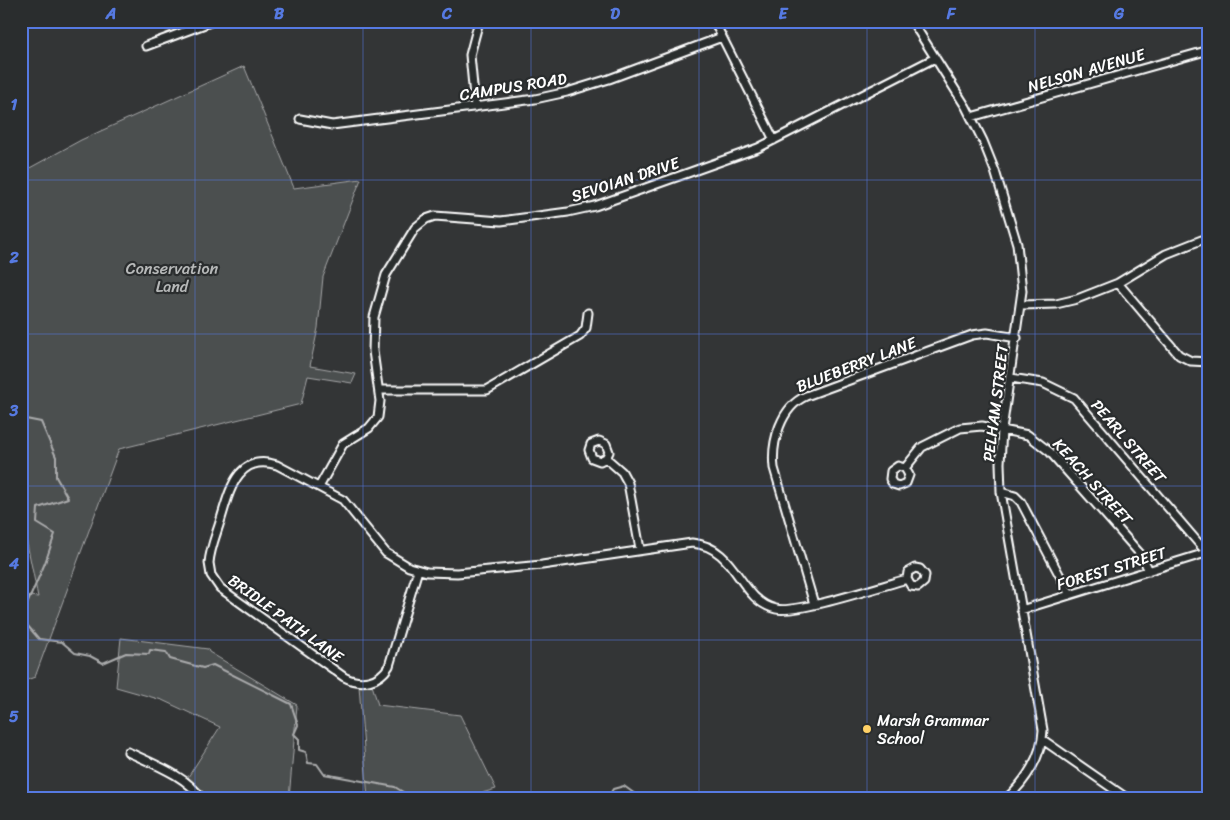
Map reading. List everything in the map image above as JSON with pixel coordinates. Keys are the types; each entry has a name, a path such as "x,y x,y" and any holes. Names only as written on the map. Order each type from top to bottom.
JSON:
{"street":[{"path":"146,46 213,21"},
{"path":"474,107 470,55 479,21"},
{"path":"714,21 774,140"},
{"name":"PELHAM STREET","path":"912,21 971,117 995,171 1014,231 1020,260 1021,305 1002,430 1001,492 1021,610 1041,709 1043,740 1031,769 1006,799"},
{"name":"CAMPUS ROAD","path":"300,119 332,125 535,99 609,80 722,37"},
{"name":"NELSON AVENUE","path":"971,117 1209,50"},
{"name":"SEVOIAN DRIVE","path":"319,486 343,444 369,428 375,421 380,409 373,351 376,306 391,265 411,231 422,222 435,216 501,221 580,210 744,154 935,58"},
{"path":"1021,305 1069,302 1118,283 1166,254 1209,237"},
{"path":"1118,283 1179,355 1191,361 1209,362"},
{"path":"379,390 473,391 491,388 580,336 586,328 588,312"},
{"name":"BLUEBERRY LANE","path":"814,604 774,464 774,450 779,431 789,408 806,396 972,335 987,333 1017,338"},
{"name":"PEARL STREET","path":"1010,378 1043,384 1074,398 1208,553"},
{"name":"KEACH STREET","path":"905,468 922,448 955,430 971,426 1028,435 1050,452 1142,556 1149,571"},
{"path":"606,458 622,472 628,483 640,549"},
{"name":"BRIDLE PATH LANE","path":"418,570 389,666 379,677 364,682 344,677 217,585 210,571 210,555 232,486 240,473 252,465 267,463 319,486 348,505 374,541 386,553 401,563 418,570 437,573 536,565 686,543 709,546 723,556 764,604 775,608 787,610 907,580"},
{"path":"1001,492 1012,494 1018,499 1070,595"},
{"name":"FOREST STREET","path":"1021,610 1208,553"},
{"path":"1043,740 1128,799"},
{"path":"128,752 177,777 195,790 201,799"}],"green space":[{"name":"Conservation Land","path":"244,66 294,188 361,179 323,277 318,328 310,366 356,374 352,383 308,376 301,404 119,449 35,677 21,682 21,611 29,596 38,597 21,514 21,162 26,170 81,140"},
{"path":"121,638 208,649 209,652 297,705 289,799 206,799 201,789 188,777 220,727 162,700 116,687"},
{"path":"372,685 378,705 460,715 496,789 461,799 368,799 359,686"}],"waterway":[{"path":"21,418 41,422 56,457 56,477 68,498 38,508 37,523 55,534 45,563 21,618"},
{"path":"21,618 39,639 62,642 75,653 90,656 103,663 126,653 149,654 150,650 166,652 170,659 203,668 213,665 291,704 298,725 294,734 299,739 299,750 306,752 308,763 317,764 324,774 395,787 414,799"},
{"path":"607,799 613,789 624,786 635,794 638,799"}],"place":[{"name":"Marsh Grammar School","path":"867,729"}]}
